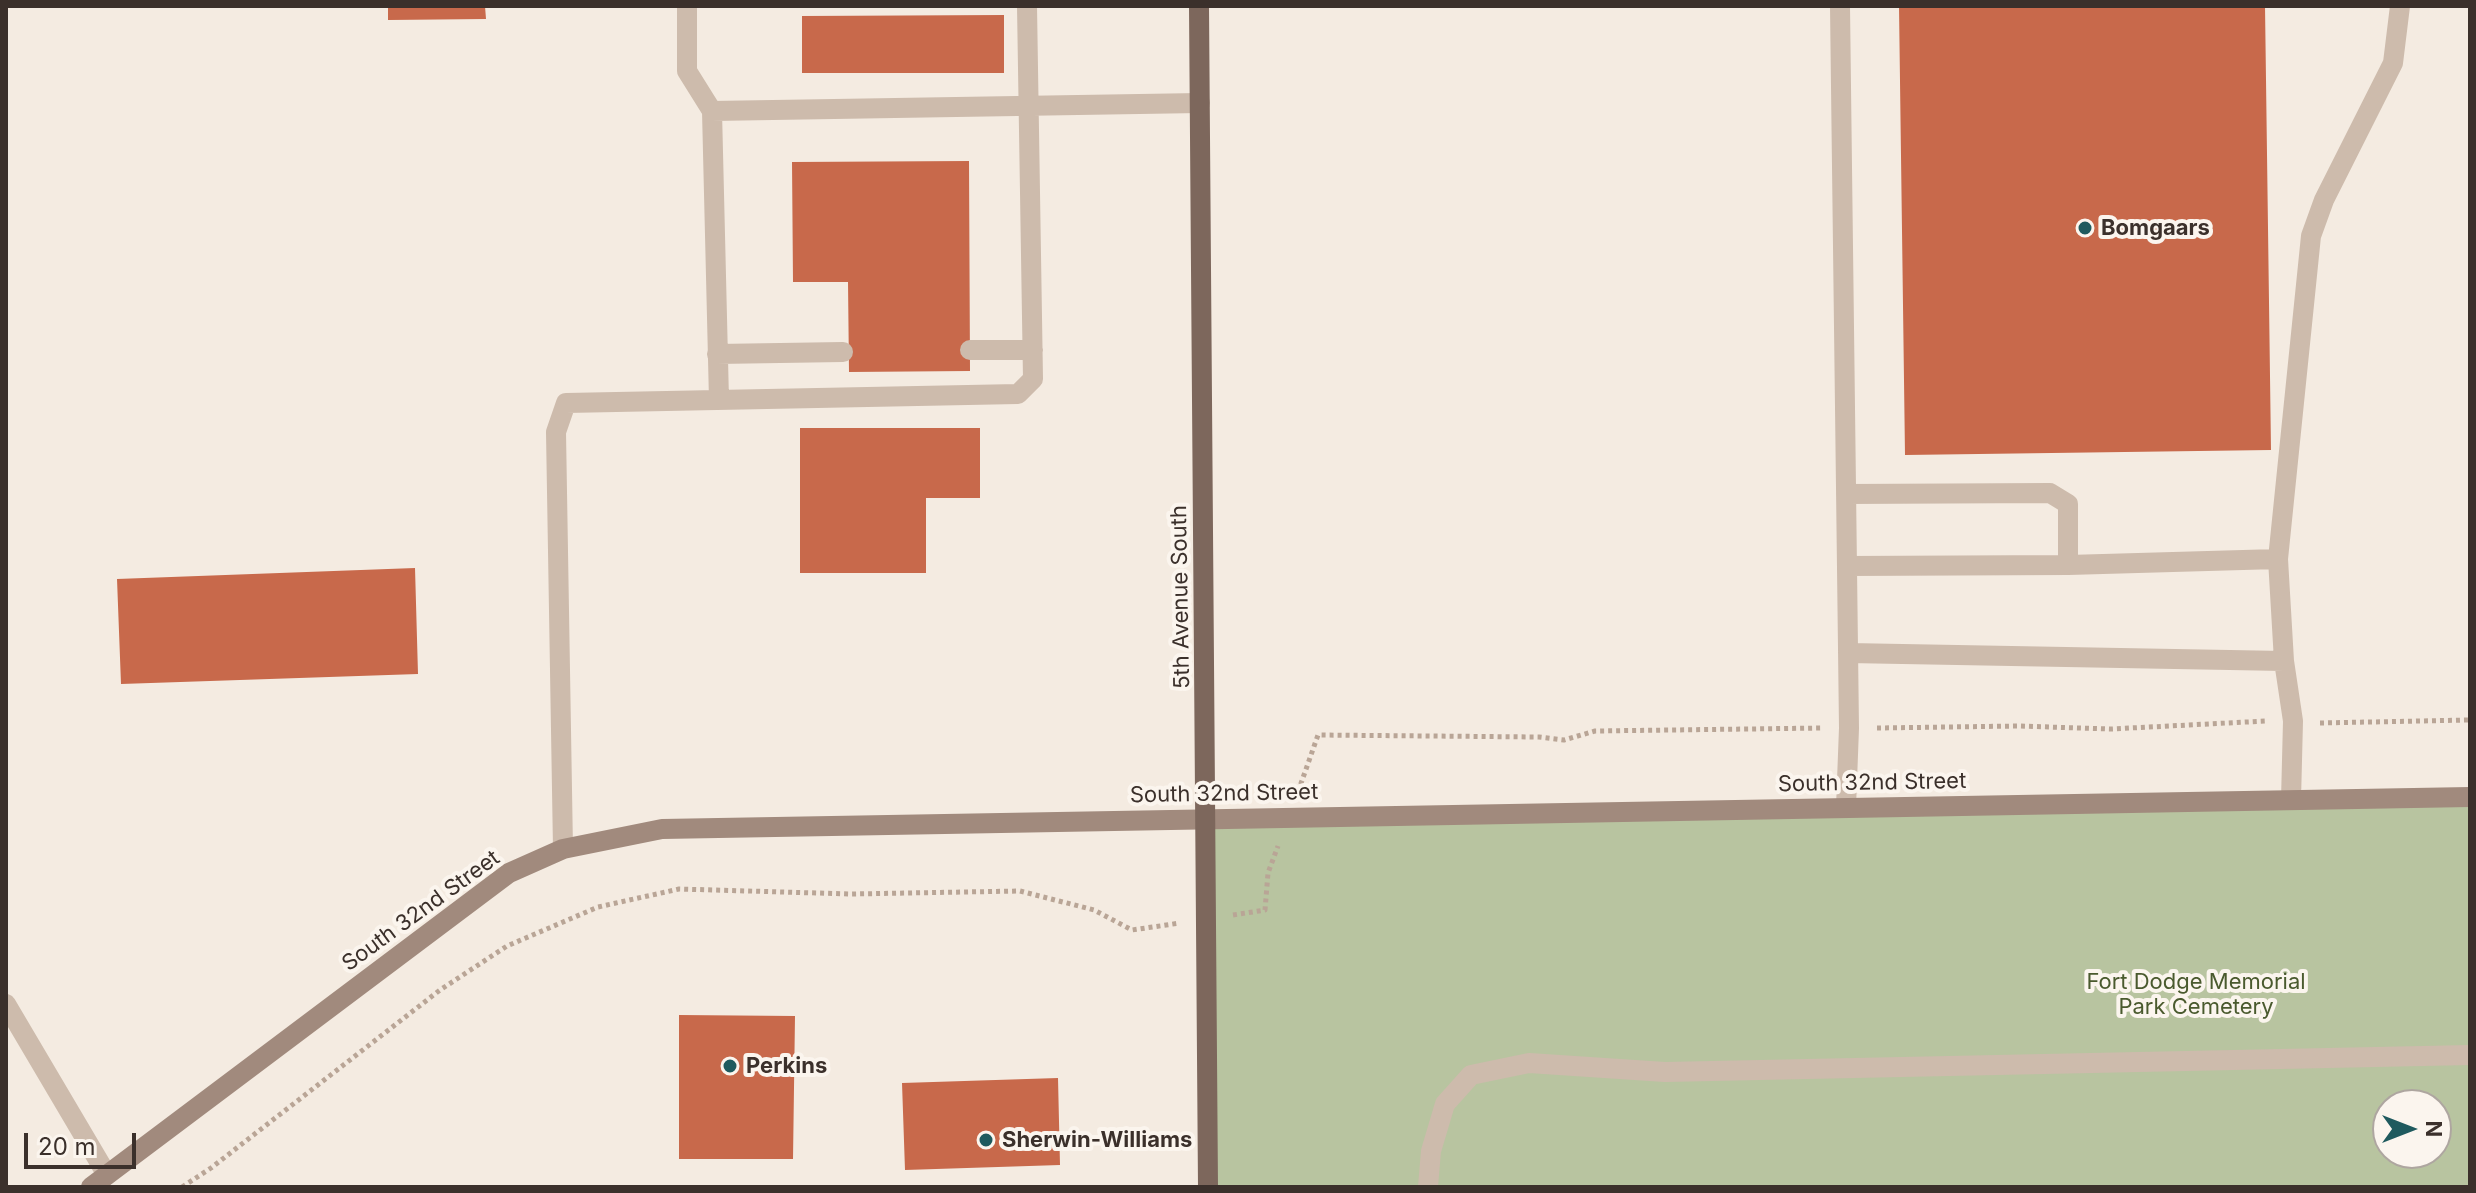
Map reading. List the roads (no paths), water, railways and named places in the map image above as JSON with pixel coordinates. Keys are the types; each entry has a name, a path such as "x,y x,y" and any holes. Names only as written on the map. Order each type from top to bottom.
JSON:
{"main road":[{"name":"5th Avenue South","path":"1199,6 1208,1187"},
{"name":"South 32nd Street","path":"99,1181 509,873 563,849 662,829 2470,797"}],"street":[{"path":"687,6 687,71 712,111 719,400"},
{"path":"563,849 556,432 566,403 1018,394 1033,379 1027,6"},
{"path":"1840,6 1848,653 1846,807"},
{"path":"2291,800 2293,721 2284,661 2278,559 2311,236 2324,200 2393,63 2400,6"},
{"path":"712,111 1200,103"},
{"path":"970,350 1033,350"},
{"path":"717,354 843,352"},
{"path":"1846,494 2050,493 2068,504 2068,565"},
{"path":"1847,566 2068,565 2278,559"},
{"path":"1848,653 2284,661"},
{"path":"6,1004 99,1181"},
{"path":"1428,1187 1431,1151 1445,1104 1471,1075 1529,1063 1665,1072 2470,1055"}],"place":[{"name":"Bomgaars","path":"2085,228"},
{"name":"Perkins","path":"730,1066"},
{"name":"Sherwin-Williams","path":"986,1140"}],"park label":[{"name":"Fort Dodge Memorial Park Cemetery","path":"2196,994"}]}
